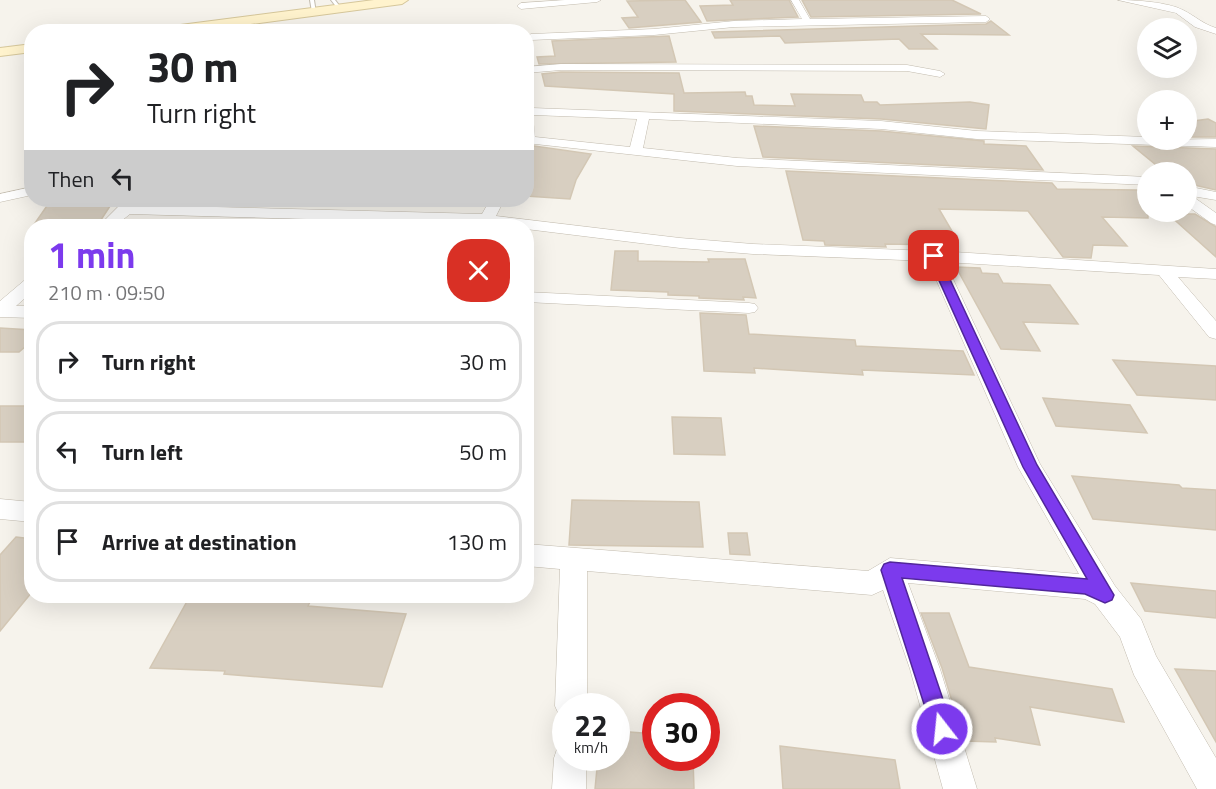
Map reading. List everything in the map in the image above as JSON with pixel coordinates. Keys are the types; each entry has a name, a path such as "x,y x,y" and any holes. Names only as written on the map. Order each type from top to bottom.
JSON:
{"main road":[{"path":"205,24 313,6 402,0"},
{"path":"0,52 24,49"}],"street":[{"path":"522,11 597,0"},
{"path":"795,0 808,22"},
{"path":"1122,0 1179,11 1198,26 1216,31"},
{"path":"534,40 808,22 986,19"},
{"path":"534,69 561,67 907,68 940,74"},
{"path":"534,111 881,125 977,135 1216,143"},
{"path":"636,152 644,115"},
{"path":"534,143 737,162 1137,180"},
{"path":"1197,192 1216,196"},
{"path":"0,198 24,193"},
{"path":"1197,206 1216,220"},
{"path":"113,219 126,207"},
{"path":"181,207 409,219"},
{"path":"303,214 308,207"},
{"path":"534,227 753,249 934,256 1216,274"},
{"path":"934,256 1030,467 1105,595 1131,629 1144,664 1215,789"},
{"path":"1165,272 1216,333"},
{"path":"0,311 24,290"},
{"path":"534,297 749,308"},
{"path":"0,311 24,312"},
{"path":"0,509 24,511"},
{"path":"534,556 872,583 890,570 1087,587 1105,595"},
{"path":"571,693 574,559"},
{"path":"890,570 925,669 960,789"},
{"path":"569,789 570,771"}],"building":[{"path":"685,0 701,22 629,28 622,18 638,17 627,1"},
{"path":"730,0 789,0 798,17 707,21 700,6 733,5"},
{"path":"802,0 952,0 981,14 811,17"},
{"path":"991,21 1009,35 921,34 937,49 909,49 899,39 785,43 780,36 715,38 712,32 986,24"},
{"path":"669,36 676,62 539,64 537,57 555,56 552,41"},
{"path":"561,72 679,73 684,93 745,92 746,96 752,96 754,105 795,106 791,94 861,95 864,102 877,102 880,105 970,102 989,105 986,129 881,119 674,111 674,94 545,86 542,74"},
{"path":"1208,119 1216,123 1216,137 1197,137 1197,120"},
{"path":"754,126 881,131 984,141 984,144 1026,146 1043,170 763,157"},
{"path":"534,146 591,154 576,180 570,199 534,197"},
{"path":"1216,149 1216,190 1197,186 1197,162 1152,162 1138,150"},
{"path":"786,171 1052,183 1057,189 1137,190 1137,218 1102,217 1127,246 1093,245 1091,258 1063,257 1028,211 939,209 956,238 942,245 885,244 886,247 825,245 824,241 803,240"},
{"path":"46,207 109,207 102,219 38,219"},
{"path":"1197,215 1216,227 1216,257 1177,222 1197,222"},
{"path":"615,251 638,251 638,261 709,262 708,259 745,259 756,298 743,297 744,300 699,298 699,296 668,295 668,292 611,290"},
{"path":"956,267 980,268 982,273 998,274 1003,283 1050,285 1078,324 1023,322 1040,351 1001,349"},
{"path":"700,313 746,315 749,334 855,340 856,346 963,351 974,375 862,370 863,375 754,368 755,373 704,371"},
{"path":"0,328 24,330 24,348 19,352 0,352"},
{"path":"1113,360 1216,366 1216,400 1137,395"},
{"path":"1043,398 1130,405 1147,433 1056,426"},
{"path":"0,406 24,406 24,442 0,442"},
{"path":"672,417 721,418 725,455 674,454"},
{"path":"1072,476 1216,490 1216,530 1093,519"},
{"path":"572,500 699,502 703,547 569,545"},
{"path":"728,533 747,533 750,555 730,554"},
{"path":"16,537 24,538 24,602 0,631 0,555"},
{"path":"1131,583 1216,591 1216,618 1145,611"},
{"path":"186,603 310,603 308,606 406,614 382,687 224,674 225,671 150,668"},
{"path":"921,613 949,613 969,667 1112,689 1124,722 1030,707 1040,745 995,738 996,742 964,741 942,668"},
{"path":"1175,669 1216,671 1216,742"},
{"path":"630,732 642,733 642,771 693,771 694,789 595,789 597,771 630,771"},
{"path":"780,746 895,760 900,789 783,789"}],"route":[{"path":"934,256 1030,467 1105,595 1087,587 890,570 925,669 942,729"}]}
